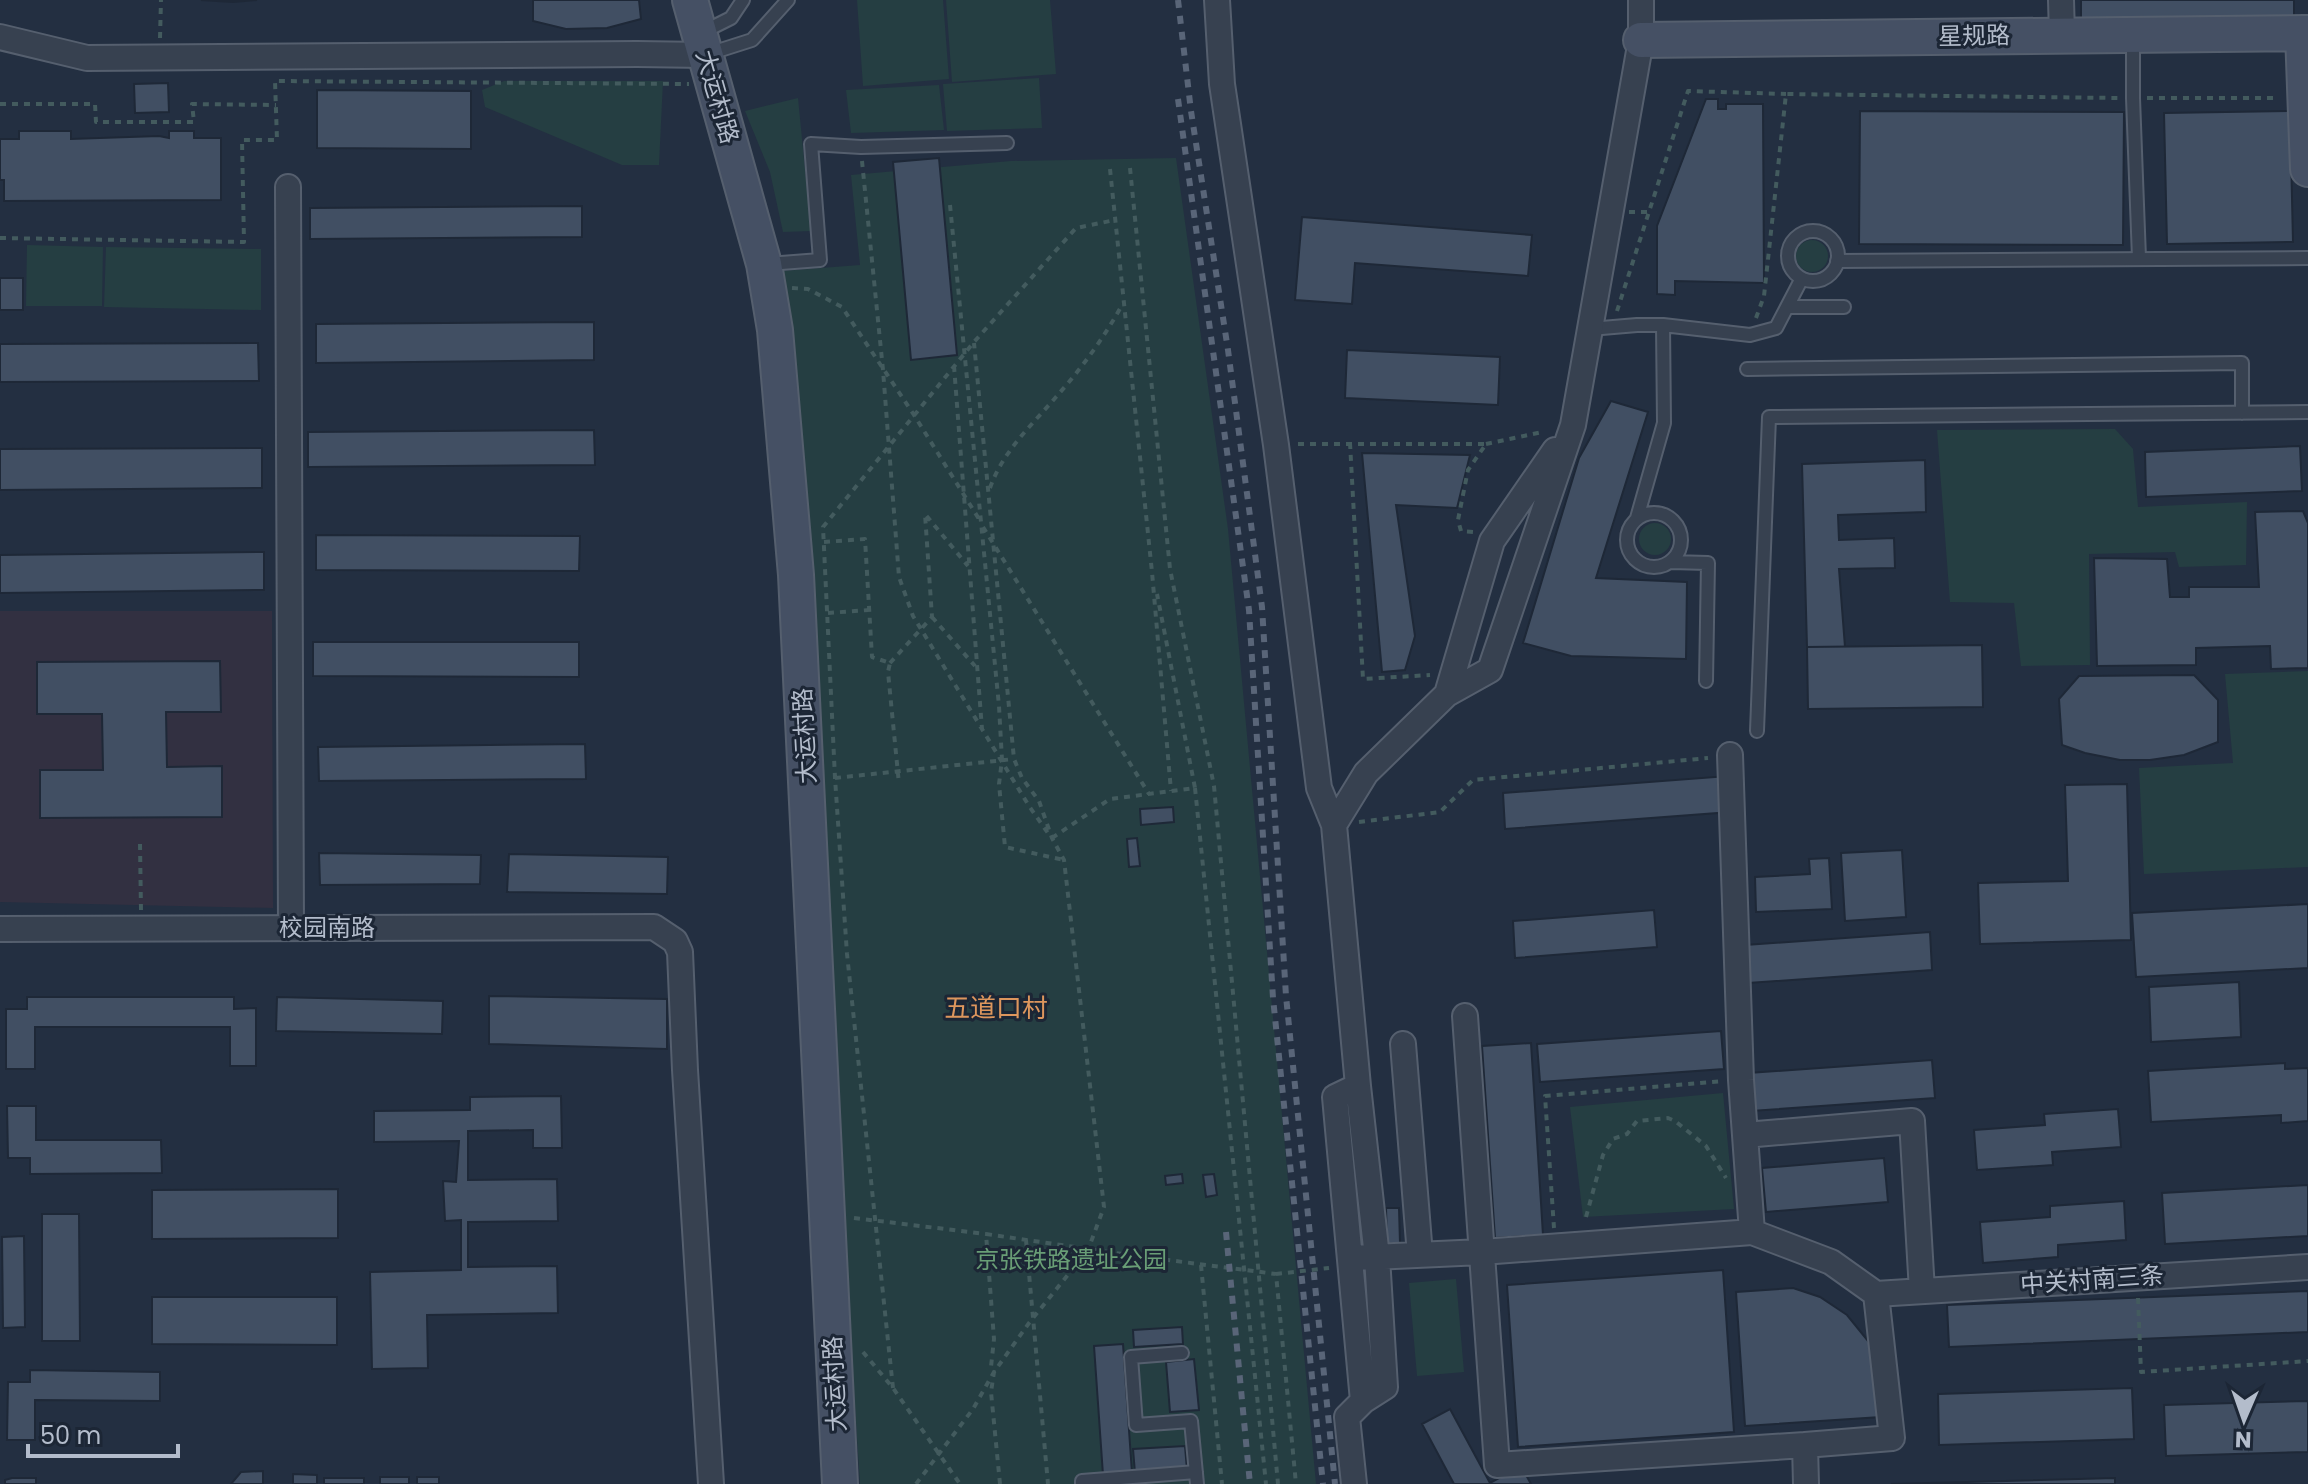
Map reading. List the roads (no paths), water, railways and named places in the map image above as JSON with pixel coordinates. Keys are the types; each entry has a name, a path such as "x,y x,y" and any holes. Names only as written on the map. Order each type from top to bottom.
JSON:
{"street":[{"name":"大运村路","path":"690,0 700,57 767,276 775,330 796,575 840,1484"},
{"path":"1217,0 1222,84 1276,445 1319,788 1334,825 1377,1257 1385,1387 1363,1401 1347,1417 1354,1484"},
{"path":"1334,825 1366,773 1447,694 1490,670 1573,425 1601,328 1641,40 1641,0"},
{"path":"2061,0 2062,35"},
{"path":"2305,33 2308,169"},
{"name":"星规路","path":"1641,40 2305,33"},
{"path":"0,37 87,58 621,54 700,57"},
{"path":"288,187 291,928"},
{"path":"1447,694 1492,541 1573,425"},
{"path":"1730,755 1741,1080 1752,1232"},
{"name":"校园南路","path":"0,929 654,927 675,941 680,952 711,1484"},
{"path":"1342,1263 1377,1257 1482,1252 1752,1232 1831,1262 1876,1294 1892,1438 1497,1465 1482,1252 1465,1016"},
{"path":"1403,1044 1420,1255"},
{"path":"1358,1086 1335,1097 1342,1263 1363,1401"},
{"path":"1745,1135 1912,1121 1922,1291"},
{"name":"中关村南三条","path":"1876,1294 2308,1267"},
{"path":"1805,1445 1806,1484"}],"lane":[{"path":"700,57 743,0"},
{"path":"700,57 752,40 788,0"},
{"path":"2133,34 2139,258"},
{"path":"767,276 820,260 811,144 861,147 1007,143"},
{"path":"861,147 862,161"},
{"path":"1804,231 1825,232 1838,248 1837,268 1822,281 1801,280 1788,265 1789,245 1804,231"},
{"path":"1837,261 2308,258"},
{"path":"1601,328 1663,325 1750,335 1776,328 1801,280"},
{"path":"1787,307 1844,307"},
{"path":"1663,325 1664,423 1637,518 1626,536 1632,557 1650,568 1671,562 1708,563 1706,681"},
{"path":"1747,369 2242,363 2242,413"},
{"path":"1757,731 1769,417 2308,412"},
{"path":"1637,518 1658,512 1676,523 1682,544 1671,562"},
{"path":"1082,1484 1082,1481 1196,1478 1191,1421 1136,1425 1131,1357 1182,1353"}],"railway":[{"path":"1178,0 1262,607 1286,996 1335,1484"},
{"path":"1178,99 1249,610 1273,998 1323,1484"},
{"path":"1226,1232 1250,1484"}],"district":[{"name":"五道口村","path":"996,1008"}],"park label":[{"name":"京张铁路遗址公园","path":"1071,1260"}]}
